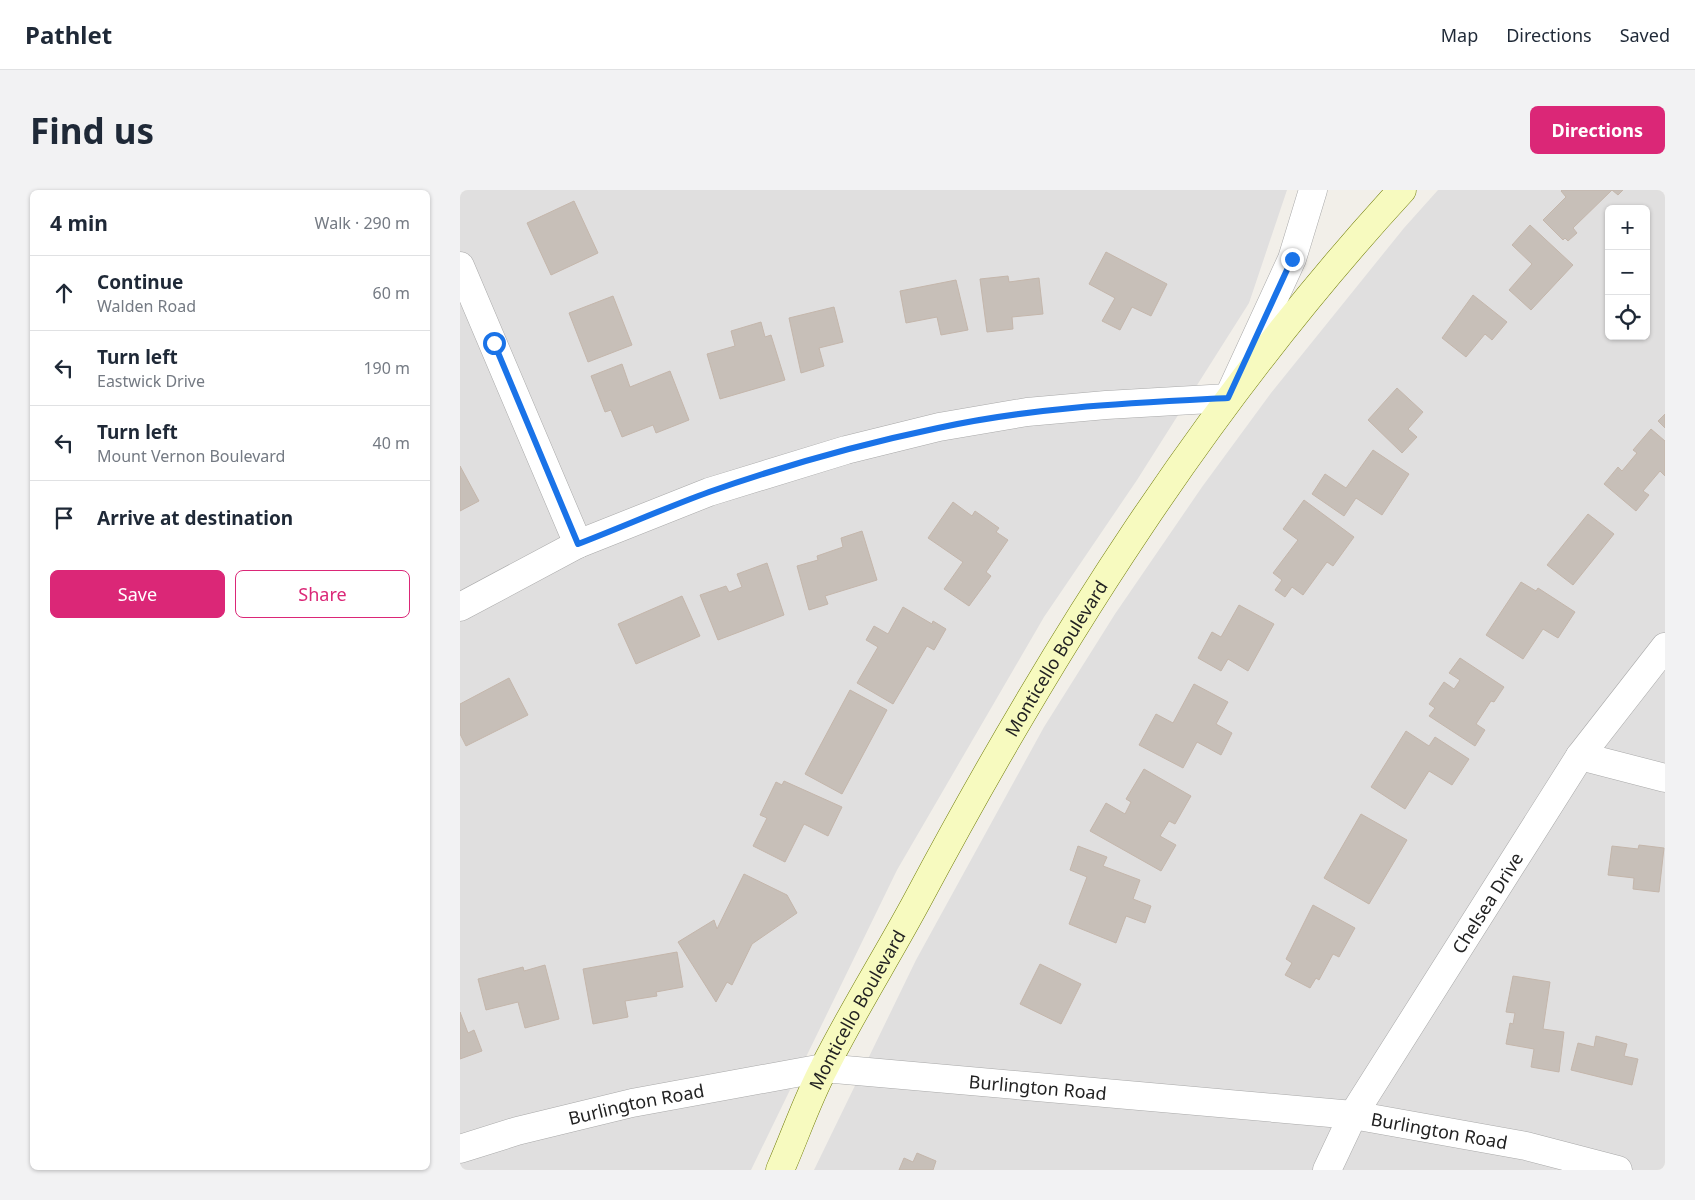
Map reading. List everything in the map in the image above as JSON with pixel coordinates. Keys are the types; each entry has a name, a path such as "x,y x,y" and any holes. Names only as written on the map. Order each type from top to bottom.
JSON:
{"main road":[{"name":"Monticello Boulevard","path":"780,1170 824,1068 1039,682 1155,503 1228,398 1288,322 1402,190"}],"street":[{"path":"460,607 578,544 709,492 846,450 939,427 1037,411 1228,398 1292,259 1313,190"},
{"path":"460,266 578,544"},
{"name":"Chelsea Drive","path":"1327,1170 1353,1115 1580,756 1665,647"},
{"path":"1580,756 1665,778"},
{"name":"Burlington Road","path":"460,1150 517,1131 632,1103 824,1068 1353,1115 1526,1146 1618,1170"}],"shaded area":[{"path":"460,190 1287,190 1249,303 1137,480 1044,617 897,870 751,1170 460,1170"},
{"path":"1438,190 1665,190 1665,1170 814,1170 916,960 1044,727 1115,614 1202,487 1271,393 1404,228"}],"building":[{"path":"1562,190 1612,190 1573,228 1577,233 1568,241 1565,238 1563,240 1543,220 1566,197"},
{"path":"1612,190 1623,190 1618,195"},
{"path":"574,201 598,253 551,275 527,223"},
{"path":"1530,225 1573,265 1531,310 1509,290 1532,264 1512,245"},
{"path":"1106,252 1167,284 1151,316 1132,307 1120,330 1102,321 1115,298 1089,284"},
{"path":"1008,276 1009,282 1039,278 1043,314 1012,317 1013,329 987,332 980,279"},
{"path":"956,280 968,330 941,335 937,317 906,323 900,291"},
{"path":"1473,295 1507,322 1492,340 1485,334 1466,357 1442,338"},
{"path":"613,296 632,345 588,362 569,313"},
{"path":"834,307 843,342 819,348 824,366 801,373 789,318"},
{"path":"761,322 765,337 771,335 785,380 720,399 707,354 735,346 731,331"},
{"path":"622,364 630,387 670,371 689,420 656,433 653,425 622,437 611,410 605,412 591,376"},
{"path":"1397,388 1423,412 1408,429 1417,437 1402,453 1368,420"},
{"path":"1665,414 1665,428 1658,421"},
{"path":"1651,429 1665,441 1665,476 1660,471 1643,491 1649,495 1636,511 1604,484 1618,467 1622,471 1637,453 1633,450"},
{"path":"1373,450 1409,474 1382,515 1356,498 1344,516 1312,494 1325,474 1346,488"},
{"path":"460,466 479,501 460,511"},
{"path":"1304,500 1354,537 1333,566 1327,562 1303,595 1292,587 1285,597 1275,590 1282,580 1273,573 1298,540 1283,529"},
{"path":"953,502 972,516 975,511 999,528 996,532 1008,540 986,572 991,576 969,606 944,589 963,562 928,538"},
{"path":"1588,514 1614,534 1573,585 1547,565"},
{"path":"862,531 877,580 825,596 828,604 809,610 797,566 818,560 817,556 843,547 841,538"},
{"path":"767,563 784,615 718,640 700,595 726,586 729,592 742,587 737,574"},
{"path":"1521,582 1536,591 1538,588 1575,612 1558,638 1543,629 1523,659 1486,635"},
{"path":"682,596 700,636 636,664 618,624"},
{"path":"1239,605 1274,624 1248,671 1228,659 1221,671 1198,658 1212,632 1221,637"},
{"path":"903,607 932,624 933,621 946,629 934,650 927,646 893,704 857,683 878,647 866,640 874,626 888,634"},
{"path":"1460,658 1504,687 1494,702 1491,701 1476,724 1485,730 1475,746 1429,716 1435,708 1429,704 1444,682 1454,689 1460,680 1449,673"},
{"path":"509,678 528,715 466,746 460,734 460,704"},
{"path":"1194,684 1228,702 1216,724 1232,733 1221,755 1197,742 1183,768 1139,745 1156,714 1173,723"},
{"path":"850,690 887,710 842,794 805,774"},
{"path":"1406,731 1429,746 1435,737 1469,759 1452,785 1429,771 1405,809 1371,787"},
{"path":"1144,769 1191,796 1175,824 1169,821 1160,836 1176,845 1161,871 1090,831 1106,803 1125,814 1131,802 1126,799"},
{"path":"784,781 842,807 828,836 804,824 785,862 753,846 767,818 760,815 776,782 782,785"},
{"path":"1361,814 1407,840 1369,904 1324,878"},
{"path":"1639,845 1664,848 1659,892 1633,889 1634,878 1608,875 1612,846 1638,849"},
{"path":"1078,846 1107,857 1103,866 1140,880 1133,899 1151,906 1145,923 1126,916 1116,943 1069,924 1087,877 1070,870"},
{"path":"744,874 787,895 797,913 752,944 732,985 727,982 716,1002 678,942 714,920 717,929"},
{"path":"1313,905 1355,928 1339,957 1333,954 1319,980 1316,978 1310,988 1285,975 1292,963 1286,959"},
{"path":"677,952 683,987 656,992 657,996 625,1001 628,1017 593,1024 583,969"},
{"path":"1040,964 1081,984 1061,1024 1020,1004"},
{"path":"545,965 559,1019 525,1028 518,1002 486,1010 478,979 523,967 524,971"},
{"path":"1513,976 1550,982 1543,1029 1564,1032 1559,1072 1531,1067 1534,1049 1506,1044 1510,1023 1513,1024 1515,1013 1506,1012"},
{"path":"460,1012 468,1033 474,1030 482,1051 460,1059"},
{"path":"1596,1036 1627,1044 1624,1056 1638,1059 1632,1085 1571,1070 1578,1043 1594,1047"},
{"path":"917,1153 936,1161 933,1170 899,1170 904,1158 913,1162"}],"route":[{"path":"494,343 578,544 709,492 846,450 939,427 1028,412 1106,405 1228,398 1292,259"}]}
